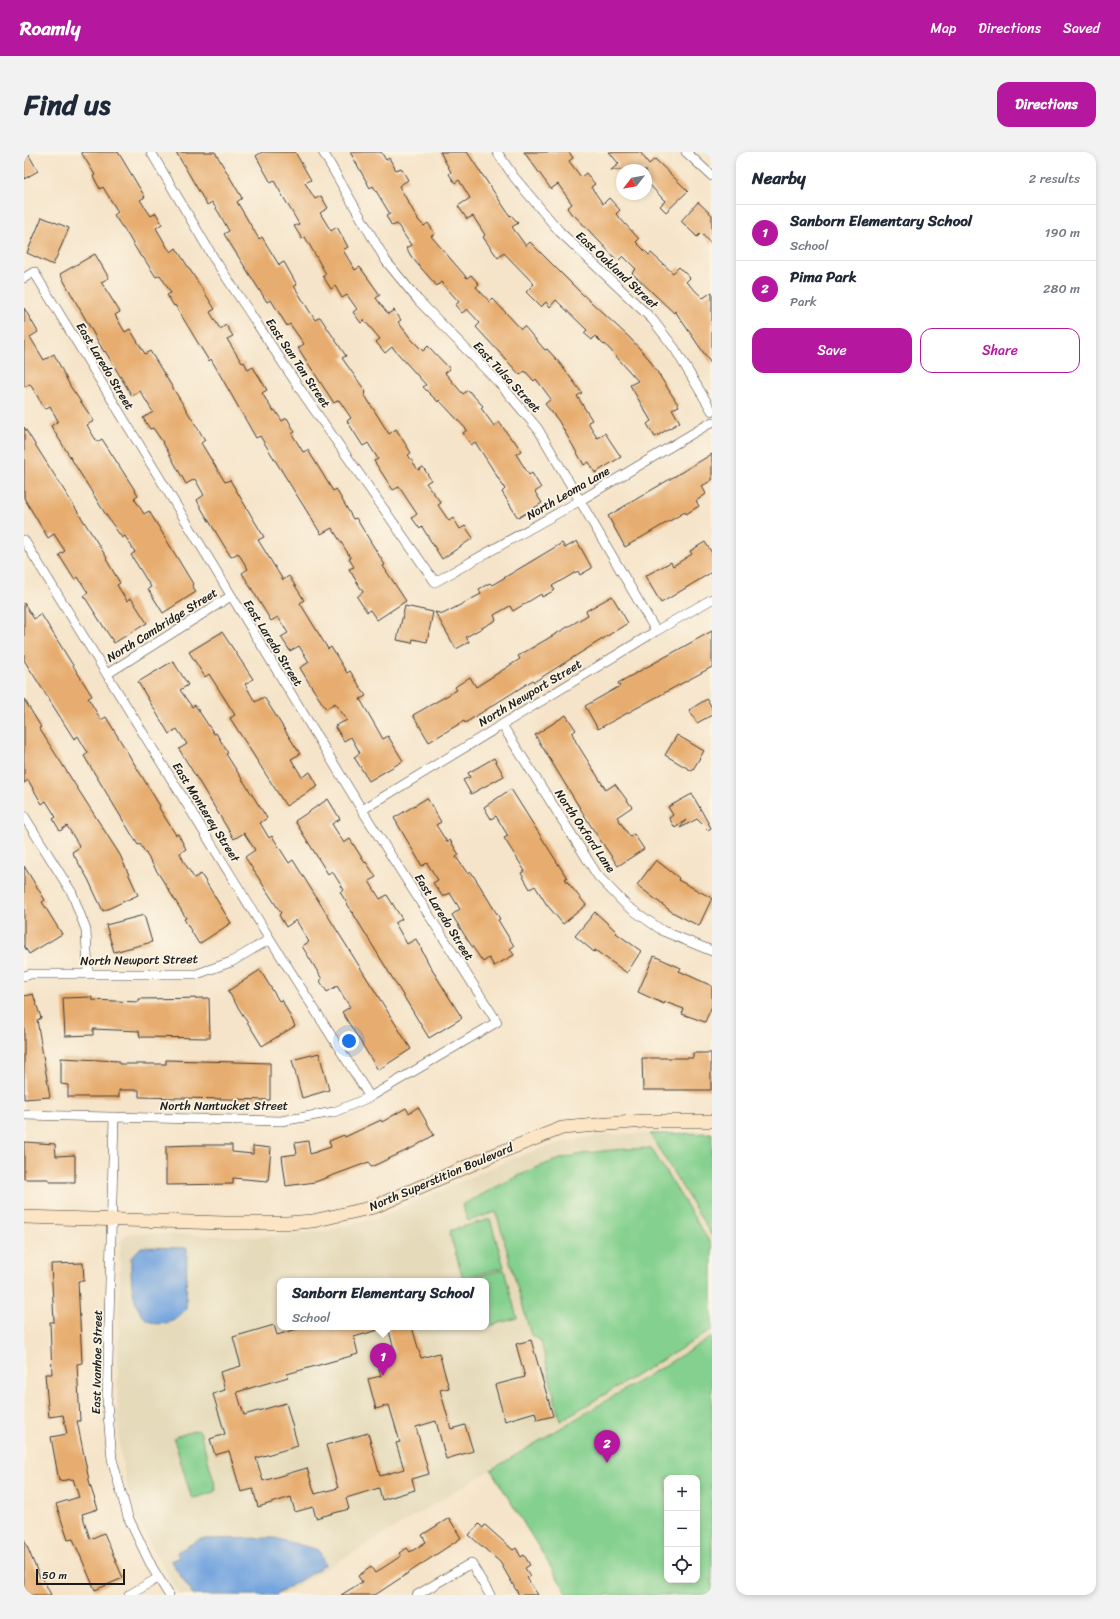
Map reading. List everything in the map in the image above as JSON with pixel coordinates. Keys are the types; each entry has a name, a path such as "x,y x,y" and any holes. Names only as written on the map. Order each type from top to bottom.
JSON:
{"street":[{"name":"East San Tan Street","path":"151,152 213,257 302,392 435,582"},
{"name":"East Tulsa Street","path":"323,152 386,261 418,300 501,385 538,429 581,500 656,631"},
{"name":"East Oakland Street","path":"497,152 514,178 560,232 652,319 674,349 712,411"},
{"path":"686,152 712,176"},
{"name":"East Laredo Street","path":"24,278 34,272 362,810 497,1022"},
{"name":"North Leoma Lane","path":"435,582 581,500 712,422"},
{"name":"East Monterey Street","path":"24,540 270,939 370,1097"},
{"name":"North Cambridge Street","path":"107,674 231,596"},
{"name":"North Newport Street","path":"362,810 656,631 712,599"},
{"name":"North Oxford Lane","path":"502,725 598,876 627,906 662,931 712,952"},
{"path":"24,816 72,893 86,930 88,973"},
{"name":"North Newport Street","path":"24,976 88,973 197,974 231,962 270,939"},
{"name":"North Nantucket Street","path":"24,1115 281,1121 334,1112 370,1097 497,1022"},
{"name":"East Ivanhoe Street","path":"114,1117 107,1403 112,1459 128,1517 158,1578 169,1595"},
{"name":"North Superstition Boulevard","path":"24,1217 112,1221 260,1224 326,1219 374,1207 491,1156 562,1128 644,1121 712,1122"},
{"path":"417,1595 471,1563 490,1595"},
{"path":"130,1595 158,1578"}],"shaded area":[{"path":"610,1134 650,1134 712,1236 712,1337 283,1595 180,1595 152,1548 138,1518 129,1494 120,1450 117,1414 120,1249 122,1239 125,1235 130,1233 258,1237 330,1230 375,1219 514,1158 542,1148 579,1139"}],"green space":[{"path":"712,1133 712,1236 650,1134"},
{"path":"651,1148 712,1246 712,1330 560,1421 541,1341 531,1335 496,1212 468,1221 462,1205 521,1175 557,1160 580,1154 603,1151"},
{"path":"490,1219 504,1267 463,1278 450,1235 451,1230"},
{"path":"504,1269 517,1318 489,1326 489,1278 473,1278"},
{"path":"712,1337 712,1595 568,1595 491,1470"},
{"path":"197,1430 200,1431 216,1489 215,1492 194,1498 191,1496 174,1439 177,1436"}],"water":[{"path":"141,1247 187,1248 186,1309 172,1321 159,1324 149,1321 142,1314 136,1304 133,1292 131,1258"},
{"path":"274,1538 319,1550 325,1565 276,1595 193,1595 171,1561 179,1558 177,1552 200,1539"}],"building":[{"path":"24,152 27,152 38,171 24,179"},
{"path":"81,152 118,152 145,197 140,200 151,216 156,213 162,224 156,228 167,247 171,252 176,248 215,309 210,312 220,329 226,325 233,336 227,339 242,363 244,362 248,370 253,367 267,390 262,393 273,411 275,410 282,421 287,418 295,432 292,434 303,452 308,450 333,491 336,489 353,519 356,518 385,565 383,566 406,601 377,620 370,610 367,612 357,597 363,592 349,569 354,567 349,559 351,558 332,528 321,534 260,436 256,438 211,359 209,361 175,305 174,306 167,295 171,293 160,275 156,277 143,257 141,257 114,215 118,212 103,187 100,189 93,176 95,175"},
{"path":"176,152 215,152 242,198 237,202 259,239 262,237 279,265 284,262 297,285 294,286 315,320 320,317 346,356 342,358 366,392 364,394 389,434 396,429 411,453 408,455 418,470 423,467 431,480 426,483 441,503 438,505 449,521 453,518 460,529 465,526 473,538 442,559 422,527 420,529 412,518 417,514 399,487 393,490 374,461 378,459 368,443 363,446 347,421 351,418 339,400 334,403 298,348 304,344 290,324 287,326 271,300 267,302 224,234 229,231 219,213 212,202 207,205"},
{"path":"262,152 295,152 311,180 305,183 315,199 321,196 328,208 320,213 331,231 337,227 348,247 343,250 355,270 360,267 380,295 376,298 388,314 394,310 401,320 398,322 412,340 423,351 428,346 450,369 445,373 463,394 468,390 483,406 481,408 494,426 499,422 512,440 514,440 521,451 516,454 529,475 532,473 541,488 535,492 542,503 518,518 502,492 505,489 490,465 475,442 471,445 463,433 467,430 439,400 438,402 423,387 426,385 392,347 385,353 376,342 380,339 364,320 361,323 353,312 357,309 347,295 342,298 335,286 331,289 323,276 326,274 305,237 302,239 294,226 299,224 274,181 271,183 256,156"},
{"path":"350,152 381,152 386,160 389,158 396,170 401,168 408,180 399,186 419,221 424,226 428,223 435,234 431,236 467,278 471,275 479,284 476,287 490,302 493,299 521,329 524,326 545,350 547,349 558,361 582,393 577,396 592,420 588,422 597,438 605,433 621,457 595,473 589,462 584,465 558,420 545,404 551,399 536,379 534,381 525,371 520,375 476,327 480,323 467,309 462,313 455,305 459,302 441,282 437,286 413,259 406,248 411,245 397,224 392,226 386,216 390,214 373,186 370,188"},
{"path":"440,152 467,152 510,216 511,215 518,223 512,227 526,246 530,242 579,291 630,338 649,359 679,406 672,409 680,422 655,437 647,424 651,421 630,385 638,381 605,344 604,345 595,336 592,340 584,333 587,330 556,300 550,307 546,302 541,307 526,292 534,284 504,253 498,258 483,237 485,235 473,216 467,219 458,206 470,198 459,180 455,183 449,174 451,172"},
{"path":"524,152 569,152 573,158 569,161 581,177 586,173 595,184 591,187 603,204 609,198 620,210 616,214 639,239 636,242 649,255 651,253 673,273 679,267 690,278 686,282 703,298 712,292 712,365 675,311 674,313 632,273 636,269 623,256 618,261 574,215 573,216 567,208 572,204 558,184 551,189"},
{"path":"609,152 640,152 649,164 619,164"},
{"path":"655,159 688,191 666,212 660,206 665,201 652,187 652,164 649,164"},
{"path":"698,202 712,215 712,245 701,233 697,237 681,221"},
{"path":"42,217 69,228 53,265 27,253"},
{"path":"95,254 109,278 101,282 120,312 115,315 125,332 130,329 145,354 150,351 205,440 201,443 225,482 230,480 264,537 258,540 283,580 289,576 304,600 300,603 328,649 331,647 347,673 350,671 366,696 360,699 383,739 388,736 403,761 369,781 354,757 360,753 351,737 344,741 335,726 347,720 335,703 326,709 311,686 300,668 309,662 299,646 290,651 281,637 288,633 278,617 271,621 242,573 248,569 238,553 231,557 201,508 197,500 204,495 195,479 186,484 162,441 153,428 150,429 143,418 153,412 140,391 132,396 105,351 104,352 60,274"},
{"path":"24,308 38,332 30,337 44,360 54,354 70,386 94,421 87,425 97,442 102,439 138,495 134,498 144,514 149,511 193,584 192,585 196,592 163,613 148,589 151,587 131,555 135,552 125,536 122,538 106,515 51,426 58,421 50,406 45,409 30,384 24,387"},
{"path":"24,427 107,558 106,559 120,583 117,585 127,601 131,598 147,623 114,643 84,596 88,593 78,577 74,579 59,555 65,551 54,534 48,538 24,498"},
{"path":"712,454 712,480 702,486 706,494 696,501 699,506 686,514 685,512 625,547 608,516"},
{"path":"577,541 592,568 580,575 578,571 552,586 555,590 542,597 541,594 513,611 510,606 494,615 496,620 466,637 469,642 456,649 435,612 443,614 481,594 479,589 490,583 492,585 562,543 565,548"},
{"path":"705,542 712,553 712,572 661,603 645,576 671,562 673,566 692,554 690,551"},
{"path":"612,596 628,623 534,682 533,680 465,723 464,721 429,742 413,715 457,690 455,687 470,677 476,687 520,659 518,656 588,615 586,611"},
{"path":"24,603 34,619 41,614 92,696 88,698 101,720 106,717 160,806 159,808 176,835 178,834 186,849 180,853 184,862 194,878 201,874 231,923 199,944 184,919 186,918 140,844 138,845 84,756 88,753 78,736 74,739 24,660"},
{"path":"405,606 433,612 427,642 413,639 412,643 397,640"},
{"path":"712,631 712,667 598,729 585,706 620,686 618,683"},
{"path":"222,632 253,679 245,684 255,702 264,697 300,754 291,759 302,777 310,772 318,786 286,806 230,718 235,715 209,674 205,677 189,652"},
{"path":"173,661 188,685 180,690 192,707 195,705 214,734 216,733 228,753 226,754 267,818 260,823 269,838 272,836 289,863 293,860 411,1049 378,1070 342,1012 350,1007 337,986 327,992 320,981 322,979 302,946 309,942 296,920 286,927 279,915 281,913 245,857 255,850 244,833 234,839 179,749 187,744 177,729 169,734 138,682"},
{"path":"24,699 41,727 39,728 120,855 138,895 103,911 88,879 72,852 80,847 67,826 60,831 53,819 56,817 46,801 42,804 28,780 24,783"},
{"path":"707,699 712,708 712,715 697,723 689,710"},
{"path":"566,715 576,730 572,733 576,742 606,790 615,784 632,807 617,817 630,837 634,834 644,849 618,866 594,831 535,735"},
{"path":"677,735 704,751 692,771 665,755"},
{"path":"494,758 504,776 471,794 463,780 470,777 468,773"},
{"path":"511,789 567,878 565,879 586,905 563,924 547,905 535,886 530,889 521,873 525,871 504,838 508,836 496,816 491,819 484,807"},
{"path":"692,794 711,828 708,830 697,819 680,828 686,820 675,828 669,818 673,815 668,807"},
{"path":"427,798 441,822 436,825 447,842 450,840 459,855 456,857 468,874 471,872 500,919 498,920 514,946 510,949 514,955 494,966 489,958 483,962 467,939 452,915 460,909 450,893 443,897 433,883 438,880 427,863 422,866 394,818"},
{"path":"328,799 340,819 332,824 344,843 350,839 365,863 366,862 376,877 369,881 380,899 387,895 402,919 395,923 407,944 416,939 431,968 462,1018 429,1038 340,892 344,890 332,871 328,874 295,821"},
{"path":"656,860 679,878 678,880 712,898 699,926 672,912 637,885"},
{"path":"24,866 45,900 42,902 62,934 29,954 24,946"},
{"path":"595,912 617,932 616,933 641,951 627,973 595,950 594,952 575,936"},
{"path":"144,915 152,942 114,952 106,925"},
{"path":"654,956 681,968 679,971 712,986 712,1006 705,1022 682,1014 684,1009 665,1002 664,1004 638,992"},
{"path":"260,970 279,1001 282,1000 295,1026 262,1046 228,991"},
{"path":"33,994 41,1018 37,1020 50,1097 24,1099 24,996"},
{"path":"92,997 92,1000 139,1002 139,999 209,998 210,1038 140,1037 139,1031 93,1029 93,1035 65,1036 63,998"},
{"path":"319,1053 329,1090 302,1098 292,1060"},
{"path":"693,1053 711,1053 711,1090 643,1090 642,1058 693,1058"},
{"path":"61,1058 119,1061 119,1064 166,1064 166,1060 270,1063 270,1100 139,1097 139,1090 119,1090 119,1097 68,1097 68,1085 61,1084"},
{"path":"418,1107 434,1135 414,1147 371,1167 369,1162 315,1182 286,1186 282,1156 297,1154 295,1143 308,1141 310,1154 331,1147 329,1141 344,1135 345,1137 381,1120 382,1122 406,1108 409,1113"},
{"path":"24,1142 55,1144 56,1156 75,1155 75,1182 49,1182 49,1179 24,1179"},
{"path":"232,1145 232,1152 253,1154 253,1146 271,1148 268,1181 233,1178 233,1184 166,1185 166,1146"},
{"path":"83,1263 84,1281 78,1281 82,1363 77,1364 80,1421 77,1421 90,1485 98,1509 82,1514 90,1539 104,1533 123,1578 95,1590 73,1539 68,1540 56,1504 79,1497 73,1479 59,1481 51,1437 67,1434 63,1415 49,1417 45,1374 52,1374 50,1322 54,1322 51,1264"},
{"path":"274,1325 277,1335 294,1330 378,1330 354,1337 358,1354 287,1374 288,1377 237,1392 244,1415 286,1403 298,1446 256,1458 263,1481 307,1468 315,1494 338,1488 326,1445 368,1433 380,1476 404,1469 396,1443 400,1442 389,1405 376,1409 368,1379 381,1376 377,1362 396,1357 389,1330 413,1330 421,1358 439,1353 449,1388 440,1390 451,1429 465,1425 473,1451 446,1459 436,1421 416,1427 429,1474 412,1479 415,1490 382,1500 379,1488 346,1498 349,1509 316,1518 313,1507 295,1512 291,1497 258,1507 253,1489 241,1492 229,1451 215,1455 210,1439 225,1434 213,1394 225,1390 220,1372 241,1366 233,1337"},
{"path":"531,1340 553,1416 537,1420 535,1412 505,1421 495,1385 525,1377 516,1344"},
{"path":"449,1518 461,1538 375,1595 341,1595 362,1582 358,1576 371,1567 375,1573 401,1556 399,1553 407,1548 410,1552 426,1542 422,1535"},
{"path":"479,1524 483,1528 485,1525 513,1550 516,1548 521,1557 524,1555 530,1565 525,1568 530,1576 527,1578 538,1595 519,1595 500,1562 469,1535"},
{"path":"24,1539 40,1578 42,1577 51,1595 24,1595"}],"place":[{"name":"Sanborn Elementary School","path":"383,1376"},
{"name":"Pima Park","path":"607,1463"}]}
